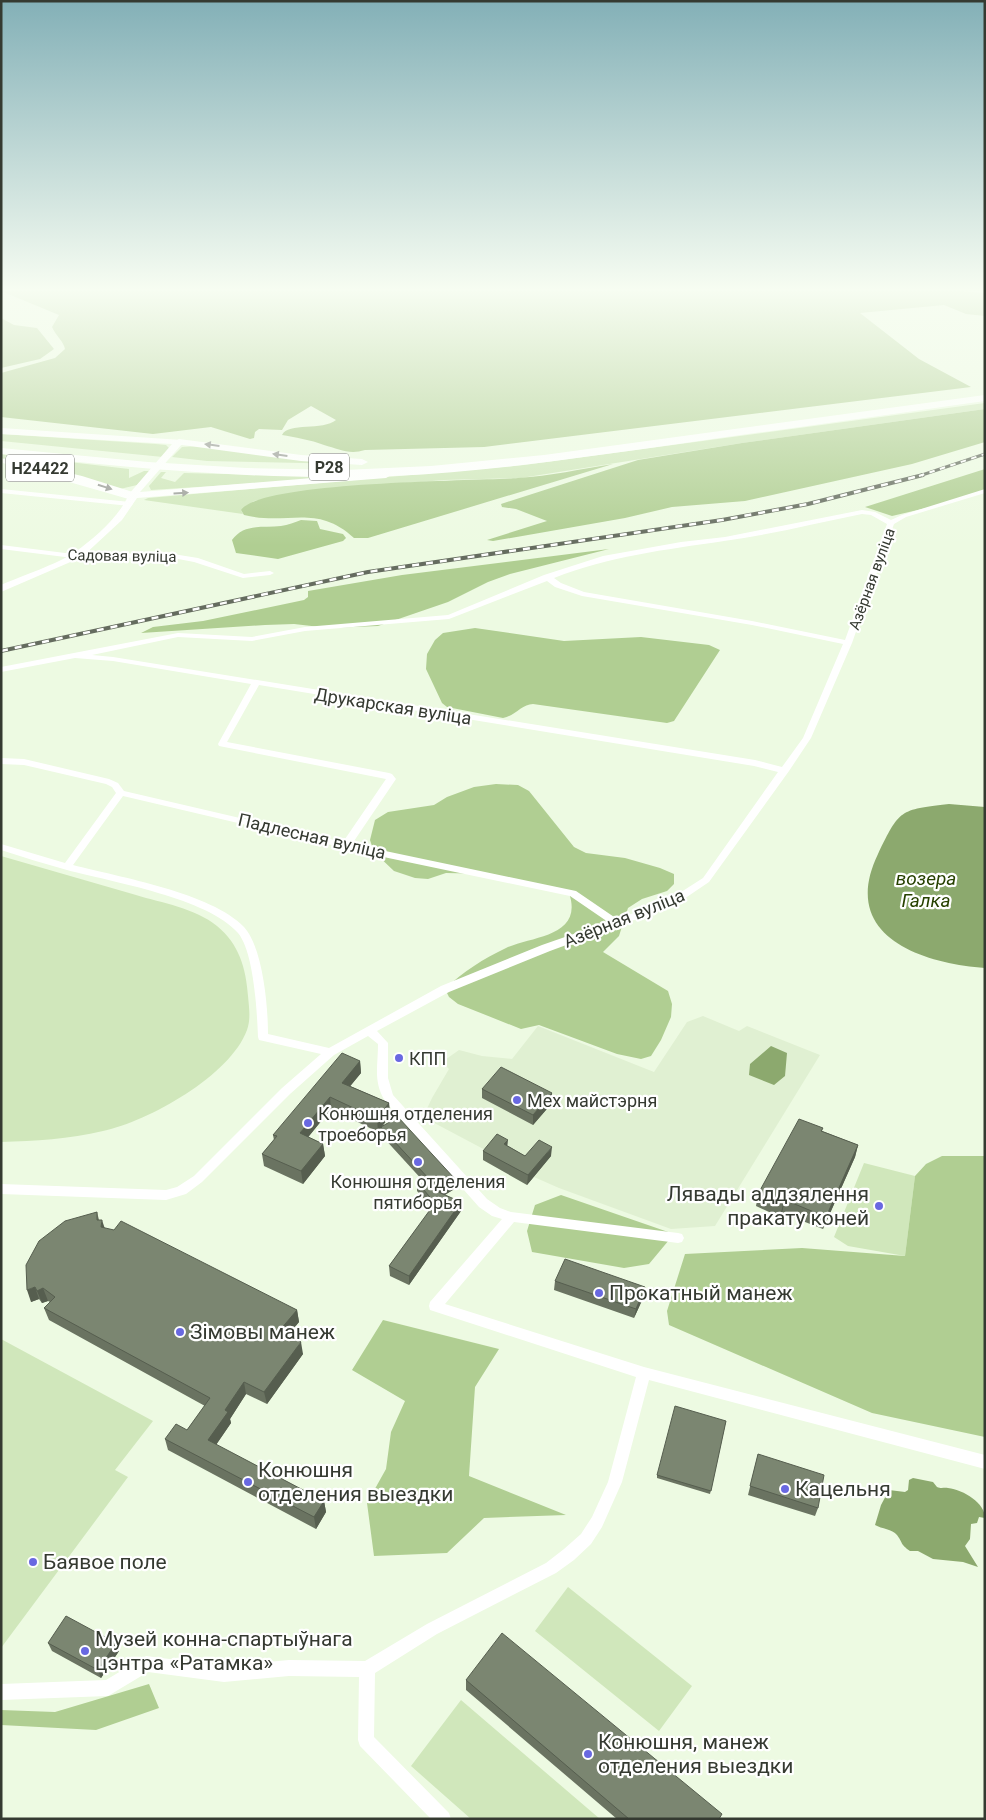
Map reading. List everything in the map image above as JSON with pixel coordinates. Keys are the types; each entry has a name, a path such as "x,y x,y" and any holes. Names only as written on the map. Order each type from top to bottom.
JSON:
{"highway":[{"name":"Р28","path":"187,466 358,467 468,460 591,446 985,392"},
{"name":"Р28","path":"1,450 134,462 303,473 437,470 572,455 985,398"},
{"name":"Н24422","path":"179,442 356,462 468,460"},
{"name":"Р28","path":"1,444 134,462"},
{"name":"Н24422","path":"1,460 78,478 131,500"}],"street":[{"name":"Н24422","path":"1,431 179,442"},
{"path":"1,589 78,555 108,529 179,442"},
{"name":"Н24422","path":"131,500 437,470"},
{"path":"1,491 131,500"},
{"name":"Азёрная вуліца","path":"1,1189 166,1195 178,1193 188,1188 286,1091 330,1052 445,989 546,948 618,924 670,903 706,880 807,738 848,643 891,523 904,516 985,491"},
{"path":"75,656 178,635 252,639 305,629 449,617 547,577 624,553 725,539 862,512 873,513 891,523"},
{"name":"Садовая вуліца","path":"1,547 50,554 173,556 195,560 242,576 270,573"},
{"name":"Азёрная вуліца","path":"547,577 558,585 582,594 752,623 848,643"},
{"name":"Друкарская вуліца","path":"1,670 75,656 132,662 755,763 785,771"},
{"path":"256,683 222,744 389,776 390,779 346,845"},
{"name":"Падлесная вуліца","path":"1,762 24,762 109,782 115,785 121,793 346,845 573,894 618,924"},
{"path":"67,867 121,793"},
{"path":"1,847 67,867 180,897 230,921 242,932 256,974 263,1016 262,1037 330,1052"},
{"path":"369,1030 383,1043 384,1062 381,1082 389,1098 483,1203 496,1212 511,1217 678,1238"},
{"path":"511,1217 435,1306 644,1373 985,1462"},
{"path":"1,1692 108,1688 146,1664 224,1674 289,1668 367,1669 432,1629 551,1568 567,1557 586,1538 602,1513 614,1481 644,1373"},
{"path":"367,1669 366,1740 443,1819"}],"shaded area":[{"path":"1,376 950,376 971,387 484,447 365,450 354,452 282,435 286,431 298,427 323,425 336,420 311,406 288,420 282,430 259,429 255,432 254,438 250,439 211,427 153,434 1,417"},
{"path":"985,403 985,409 742,443 521,478 444,480 294,493 254,501 241,510 243,514 144,500 148,498 524,465"},
{"path":"985,409 985,442 912,464 745,501 672,507 625,518 493,541 487,540 547,521 516,509 502,507 501,504 638,460 742,443"},
{"path":"1,434 156,444 166,445 170,449 163,457 1,441"},
{"path":"197,446 352,464 207,461 172,457 182,447"},
{"path":"1,454 129,469 129,478 144,471 151,471 137,485 120,489 1,458"},
{"path":"613,464 368,538 354,538 340,527 314,518 260,518 244,515 241,510 257,500 286,493 326,488 370,484 530,477"},
{"path":"985,469 985,491 956,501 892,516 865,507"},
{"path":"161,472 166,472 161,478 175,482 184,473 351,477 151,490 149,486"},
{"path":"301,520 317,521 320,529 343,534 346,538 343,541 278,559 236,553 232,540 242,531 254,527 284,526"},
{"path":"609,549 510,574 488,582 448,602 378,626 329,628 294,624 141,633 153,627 203,621 304,600 308,597 308,591 402,575"},
{"path":"475,628 564,641 641,637 709,645 720,650 674,721 667,723 533,704 525,706 503,718 447,707 442,703 426,669 427,654 435,640 443,633"},
{"path":"496,784 518,785 529,791 574,847 586,853 625,858 674,874 674,884 667,891 642,899 628,908 619,936 603,952 668,991 672,1004 671,1017 661,1040 651,1056 641,1059 617,1054 539,1025 521,1029 458,1004 449,997 445,989 482,961 506,948 541,937 563,927 569,918 572,908 569,893 489,874 446,873 428,879 415,878 394,871 374,852 370,840 375,820 388,812 434,805 447,797 474,787"},
{"path":"1,856 189,910 208,920 225,933 236,949 243,966 247,986 249,1022 238,1047 224,1064 186,1094 164,1107 122,1126 65,1138 1,1142"},
{"path":"703,1016 739,1031 747,1026 820,1055 715,1226 671,1229 534,1177 527,1185 483,1160 489,1152 423,1117 449,1069 442,1062 459,1050 482,1056 512,1059 538,1026 654,1072 687,1022"},
{"path":"942,1156 985,1156 985,1437 872,1413 669,1325 667,1311 685,1254 802,1248 905,1256 915,1176 926,1164"},
{"name":"Лявады аддзялення пракату коней","path":"864,1163 915,1176 905,1256 848,1246 834,1237"},
{"path":"561,1195 674,1234 649,1264 624,1268 532,1252 527,1231 535,1205"},
{"path":"383,1320 499,1349 475,1387 469,1476 566,1515 484,1518 447,1553 374,1556 367,1503 386,1469 391,1432 405,1401 352,1370"},
{"name":"Баявое поле","path":"1,1339 153,1421 115,1470 128,1477 1,1648"},
{"path":"568,1587 692,1686 659,1731 535,1631"},
{"path":"149,1684 159,1708 96,1730 1,1725 1,1710 55,1712"},
{"path":"461,1700 600,1819 471,1819 411,1766"}],"water":[{"name":"возера Галка","path":"949,804 985,807 985,968 960,965 912,951 892,940 877,924 869,905 869,882 878,854 897,820 903,814 910,811"},
{"path":"771,1046 787,1053 785,1076 774,1085 749,1075 750,1064"},
{"path":"913,1478 933,1482 939,1488 961,1491 978,1502 985,1518 979,1517 977,1523 971,1524 970,1539 965,1546 978,1567 963,1562 933,1559 918,1551 910,1551 903,1545 895,1533 875,1525 881,1505 889,1490 905,1492 908,1490 909,1480"}],"building":[{"path":"342,1053 360,1061 342,1083 389,1103 377,1119 330,1097 300,1133 323,1144 301,1171 262,1154 277,1136 273,1135"},
{"name":"Мех майстэрня","path":"501,1067 552,1093 533,1115 482,1089"},
{"path":"398,1117 455,1179 436,1191 461,1202 409,1276 389,1266 435,1203 417,1182 423,1185 430,1180 381,1127"},
{"path":"799,1119 823,1128 821,1131 858,1145 826,1217 785,1200 783,1204 758,1194"},
{"path":"497,1134 508,1140 504,1144 525,1156 539,1140 552,1147 528,1175 483,1151"},
{"name":"Зімовы манеж","path":"97,1212 97,1220 102,1220 101,1227 114,1230 121,1221 297,1310 280,1330 301,1342 264,1392 244,1382 225,1410 228,1412 208,1440 324,1501 314,1517 165,1439 176,1424 187,1430 210,1398 44,1308 55,1297 43,1288 37,1291 35,1287 27,1290 26,1265 39,1241 65,1221"},
{"name":"Прокатный манеж","path":"565,1259 645,1287 636,1309 555,1281"},
{"path":"675,1406 726,1421 711,1491 657,1475"},
{"name":"Кацельня","path":"758,1454 824,1475 818,1508 750,1486"},
{"name":"Музей конна-спартыўнага цэнтра «Ратамка»","path":"66,1616 116,1643 98,1670 48,1643"},
{"name":"Конюшня, манеж отделения выездки","path":"502,1633 722,1814 719,1819 629,1819 466,1680"}],"railway":[{"path":"919,476 985,454"},
{"path":"1,651 368,572 722,520 808,504 923,475"}],"place":[{"name":"КПП","path":"399,1058"},
{"name":"Мех майстэрня","path":"517,1100"},
{"name":"Конюшня отделения троеборья","path":"308,1123"},
{"name":"Конюшня отделения пятиборья","path":"418,1162"},
{"name":"Лявады аддзялення пракату коней","path":"879,1206"},
{"name":"Прокатный манеж","path":"599,1293"},
{"name":"Зімовы манеж","path":"180,1332"},
{"name":"Конюшня отделения выездки","path":"248,1482"},
{"name":"Кацельня","path":"785,1489"},
{"name":"Баявое поле","path":"33,1562"},
{"name":"Музей конна-спартыўнага цэнтра «Ратамка»","path":"85,1651"},
{"name":"Конюшня, манеж отделения выездки","path":"588,1754"}]}
